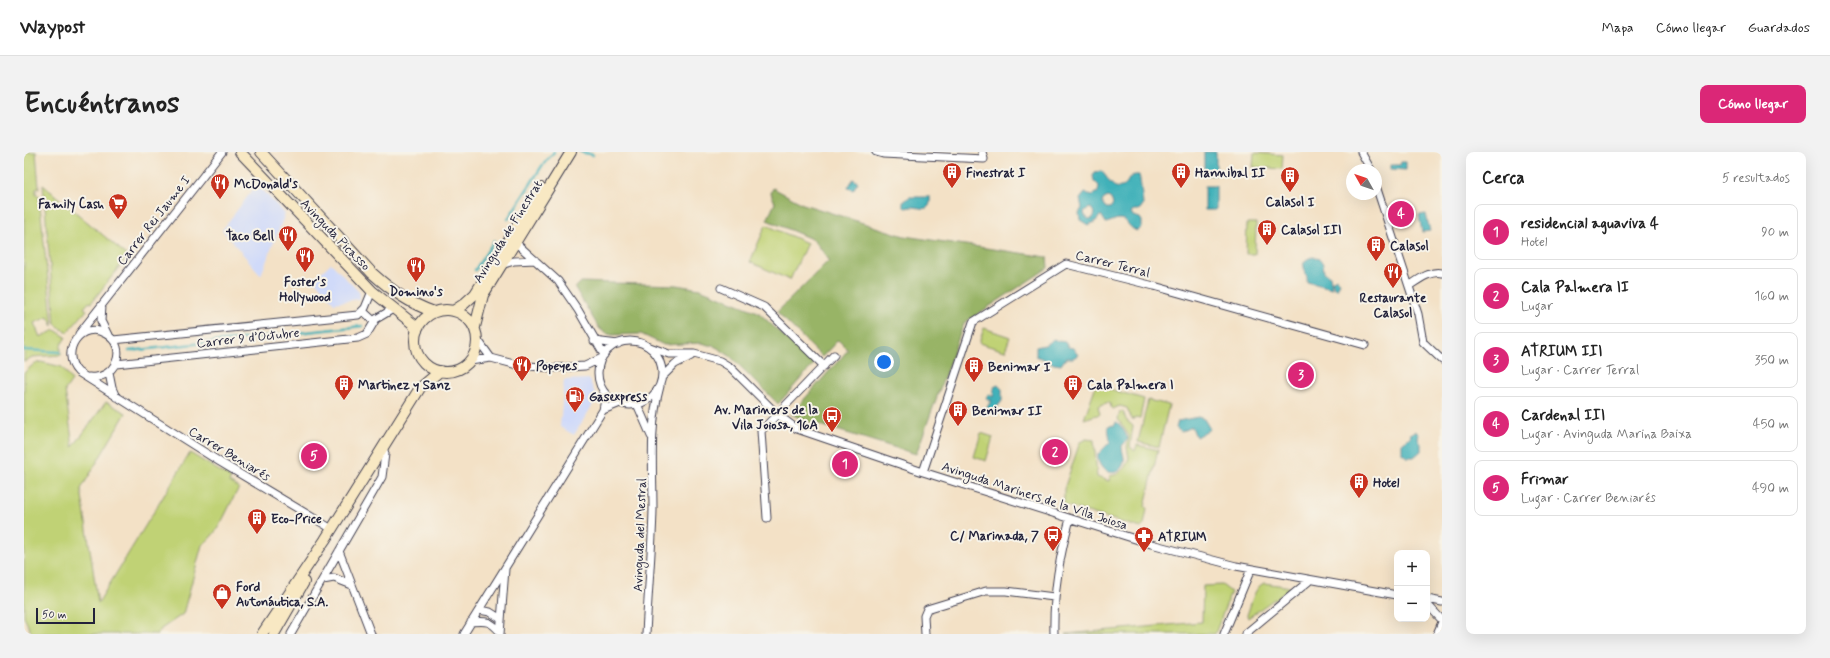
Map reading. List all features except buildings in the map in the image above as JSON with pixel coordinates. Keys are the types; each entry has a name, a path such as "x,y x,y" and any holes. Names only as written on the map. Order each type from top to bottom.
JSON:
{"main road":[{"name":"Avinguda Picasso","path":"240,152 372,291 412,323 417,331"},
{"name":"Avinguda Picasso","path":"260,152 392,291 413,304 434,312"},
{"name":"Avinguda de Finestrat","path":"455,310 475,294 563,152"},
{"name":"Avinguda de Finestrat","path":"475,327 483,295 571,152"},
{"path":"262,634 325,540 420,388 424,376 423,362 416,346 417,331 424,319 434,312 445,309 455,310 465,315 475,327 478,340 475,353 470,361 458,370 440,371 430,368 423,362"},
{"path":"420,388 440,371"},
{"path":"274,634 312,567 325,540"},
{"path":"257,634 269,622"}],"street":[{"name":"Carrer Rei Jaume I","path":"77,337 222,152"},
{"path":"876,152 883,154 984,159 982,152"},
{"path":"1361,152 1368,164"},
{"path":"1365,152 1369,164"},
{"path":"1380,200 1418,314 1423,342 1442,360"},
{"path":"516,243 558,281 578,310 603,356 599,373 602,388 606,394 620,403"},
{"path":"502,265 514,261 535,260"},
{"name":"Carrer Terral","path":"923,472 974,322 1066,264 1154,286 1365,345"},
{"path":"1408,286 1426,276 1438,272 1442,273"},
{"path":"721,288 764,307 824,366"},
{"path":"372,291 362,311 374,321"},
{"path":"102,304 101,320 111,338 118,352 116,364 109,373 100,377 88,378 77,371 70,358 72,346 77,337 85,332 94,330 111,338"},
{"name":"Carrer 9 d’Octubre","path":"116,364 358,338 367,334 374,321 393,309"},
{"name":"Carrer 9 d’Octubre","path":"111,338 358,314 362,311"},
{"path":"478,340 492,358"},
{"path":"594,341 618,344 630,341 647,346 659,359 662,368 660,386 650,397 637,404 620,403 603,410"},
{"path":"470,361 492,358 517,365 553,368 585,366 603,356 618,344"},
{"name":"Avinguda Mariners de la Vila Joiosa","path":"647,346 677,356 694,354 710,358 730,367 777,414 797,428 923,472 1151,544 1251,569 1309,581 1394,595"},
{"path":"662,377 675,364 694,354"},
{"path":"767,518 761,431 834,355"},
{"path":"585,366 599,373"},
{"path":"109,373 116,397"},
{"name":"Carrer Beniarés","path":"88,378 116,397 332,529"},
{"name":"Avinguda del Mestral","path":"646,634 652,530 652,438 655,404 660,386"},
{"path":"464,634 603,410 606,394"},
{"name":"Avinguda del Mestral","path":"637,404 652,438"},
{"path":"291,634 382,477 385,454 382,447"},
{"path":"1054,634 1054,597 1057,572 1070,519"},
{"path":"339,551 371,634"},
{"path":"500,633 505,567"},
{"path":"1224,634 1251,569"},
{"path":"323,580 334,578 352,585"},
{"path":"1245,634 1309,581"},
{"path":"925,634 924,616 927,609 969,596 994,590 1054,597"},
{"path":"1430,600 1442,602"},
{"path":"1430,607 1442,619 1437,634"},
{"path":"478,610 490,612 501,619"},
{"path":"471,622 485,621 494,624 500,633"}],"shaded area":[{"path":"257,184 285,214 261,275 222,230"},
{"path":"331,263 360,293 359,299 334,303 314,279"},
{"name":"Gasexpress","path":"589,379 597,398 574,435 560,427 564,380"}],"green space":[{"path":"24,152 36,152 39,188 36,189 36,195 39,196 53,326 48,317 34,323 40,337 55,330 66,337 61,345 61,355 32,357 24,362"},
{"path":"1254,153 1283,155 1282,169 1253,167"},
{"path":"43,185 128,256 91,303 89,302 84,308 87,310 67,333 55,324"},
{"path":"773,188 803,204 904,236 1047,257 1048,268 964,323 916,454 804,420 791,414 848,350 838,340 822,357 777,312 829,260 814,240 767,220 775,203 771,193"},
{"path":"1247,223 1256,223 1255,254 1246,254"},
{"path":"766,225 807,243 790,280 750,262"},
{"path":"581,282 676,285 700,289 758,312 814,364 778,404 730,356 716,347 701,343 664,345 641,334 612,335 605,333 599,328 575,288"},
{"path":"984,328 1010,337 1005,351 979,343"},
{"path":"41,362 62,367 72,380 65,390 73,447 106,402 126,413 81,489 98,603 190,453 231,478 229,482 239,488 219,526 209,540 202,545 183,614 161,629 158,634 32,634 24,617 24,373 35,363"},
{"path":"1096,385 1144,399 1140,418 1136,417 1132,420 1127,408 1120,406 1112,409 1109,402 1098,406 1100,414 1084,419"},
{"path":"1148,400 1169,405 1159,447 1138,442"},
{"path":"1123,411 1126,420 1133,426 1130,447 1135,451 1137,445 1158,450 1145,506 1147,509 1144,525 1141,528 1064,505 1064,489 1080,442 1086,439 1094,440 1097,477 1109,481 1110,476 1118,474 1125,467 1129,458 1127,447 1129,436 1118,419 1120,412"},
{"path":"981,433 993,437 986,461 974,457"},
{"path":"1264,583 1291,587 1248,618 1247,615 1255,592"},
{"path":"1222,585 1231,592 1215,634 1066,634 1202,622 1203,586"}],"water":[{"path":"1204,152 1216,152 1216,175 1204,175"},
{"path":"1401,162 1406,162 1406,170 1391,169 1391,165 1400,165"},
{"path":"1101,171 1116,187 1124,186 1131,176 1139,175 1143,205 1139,210 1134,210 1131,212 1133,216 1140,218 1142,221 1142,227 1138,231 1132,229 1122,219 1117,219 1106,223 1101,215 1095,222 1088,225 1080,220 1079,213 1082,208 1080,199 1085,193 1093,195 1098,192 1099,186 1094,181 1093,176 1095,172","holes":["1108,197 1111,199 1113,204 1110,208 1106,208 1102,202","1091,208 1095,214 1093,218 1089,219 1085,216 1084,212"]},
{"path":"853,179 858,182 853,190 848,188"},
{"path":"1205,186 1216,186 1216,210 1205,210"},
{"path":"910,197 930,197 929,206 927,208 905,208 903,206 903,201"},
{"path":"1426,214 1430,231 1422,232 1419,215"},
{"path":"1313,257 1318,258 1323,264 1324,272 1330,276 1332,288 1307,282 1304,264 1305,261"},
{"path":"1336,278 1340,282 1337,289 1334,287 1332,281"},
{"path":"1052,340 1065,342 1068,347 1073,348 1078,355 1073,358 1066,358 1061,365 1054,364 1036,356 1036,347 1045,345"},
{"path":"998,385 1002,389 1002,401 994,411 990,412 987,407 992,400 988,400 986,397 989,394 993,397 994,387"},
{"path":"1198,417 1204,419 1210,429 1196,437 1192,427 1181,432 1176,428 1178,421"},
{"path":"1116,422 1128,439 1122,446 1124,458 1123,465 1120,470 1111,473 1107,472 1100,465 1098,454 1110,442 1108,426 1115,425"},
{"path":"1415,431 1419,434 1418,439 1421,444 1421,451 1414,457 1407,457 1402,453 1402,443 1410,437 1411,433"}],"waterway":[{"path":"508,219 542,166 554,152"},
{"path":"581,152 593,155"},
{"path":"475,270 494,241"},
{"path":"129,351 362,326"},
{"path":"24,350 60,352"}],"place":[{"name":"Finestrat I","path":"952,189"},
{"name":"Hannibal II","path":"1181,189"},
{"name":"Calasol I","path":"1290,193"},
{"name":"McDonald's","path":"220,200"},
{"name":"Cardenal III","path":"1401,214"},
{"name":"Family Cash","path":"118,220"},
{"name":"Calasol III","path":"1267,246"},
{"name":"Taco Bell","path":"288,252"},
{"name":"Calasol","path":"1376,262"},
{"name":"Foster's Hollywood","path":"305,273"},
{"name":"Domino's","path":"416,283"},
{"name":"Restaurante Calasol","path":"1393,289"},
{"name":"ATRIUM III","path":"1301,375"},
{"name":"Popeyes","path":"522,382"},
{"name":"Benimar I","path":"974,383"},
{"name":"Martinez y Sanz","path":"344,401"},
{"name":"Cala Palmera I","path":"1073,401"},
{"name":"Gasexpress","path":"575,413"},
{"name":"Benimar II","path":"958,427"},
{"name":"Av. Mariners de la Vila Joiosa, 16A","path":"832,433"},
{"name":"Cala Palmera II","path":"1055,452"},
{"name":"Frimar","path":"314,456"},
{"name":"residencial aguaviva 4","path":"845,464"},
{"name":"Hotel","path":"1359,499"},
{"name":"Eco-Price","path":"257,535"},
{"name":"C/ Marinada, 7","path":"1053,552"},
{"name":"ATRIUM","path":"1144,553"},
{"name":"Ford Autonáutica, S.A.","path":"222,610"}]}
